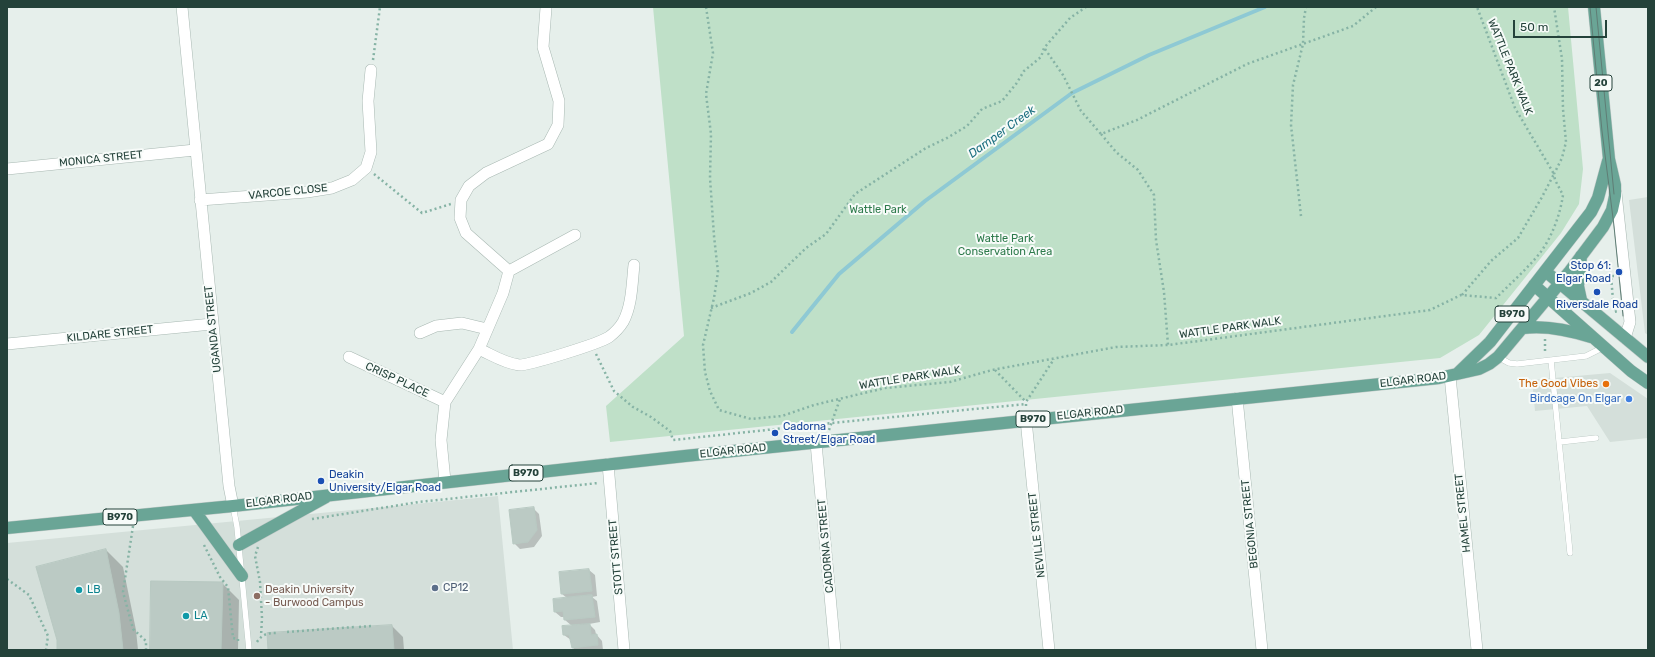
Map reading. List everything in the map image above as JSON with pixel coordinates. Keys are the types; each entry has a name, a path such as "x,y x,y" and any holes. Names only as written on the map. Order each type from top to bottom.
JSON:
{"main road":[{"name":"20","path":"1560,283 1603,227 1612,210 1615,200 1609,159 1594,7"},
{"name":"20","path":"1545,271 1592,212 1600,193 1609,159"},
{"path":"1581,300 1578,282 1582,255"},
{"path":"1545,271 1647,355"},
{"name":"ELGAR ROAD","path":"1454,374 1486,347 1545,271"},
{"name":"ELGAR ROAD","path":"7,528 233,506 608,464 1454,374 1484,368 1498,357 1560,283"},
{"path":"1534,285 1631,371 1648,383"},
{"path":"1523,328 1545,328 1573,332 1594,338"},
{"path":"239,545 331,494"},
{"path":"194,510 242,576"}],"street":[{"name":"UGANDA STREET","path":"182,7 212,324 229,486 233,506"},
{"path":"509,271 466,233 460,218 461,200 469,186 486,172 548,144 558,125 559,101 543,47 546,8"},
{"path":"366,168 371,152 368,101 371,70"},
{"name":"MONICA STREET","path":"7,169 195,150"},
{"name":"VARCOE CLOSE","path":"200,200 307,192 332,188 352,180 366,168"},
{"path":"1614,185 1619,214 1630,322 1625,338"},
{"path":"445,482 441,440 445,402 479,349 503,293 509,271 575,235"},
{"path":"479,349 503,361 519,365 592,345 609,337 623,322 630,300 634,265"},
{"path":"420,333 436,326 462,323 487,329"},
{"name":"KILDARE STREET","path":"7,344 212,324"},
{"name":"CRISP PLACE","path":"349,357 445,402"},
{"name":"HAMEL STREET","path":"1454,374 1476,650"},
{"name":"BEGONIA STREET","path":"1237,398 1262,650"},
{"name":"NEVILLE STREET","path":"1026,420 1049,650"},
{"name":"CADORNA STREET","path":"820,442 835,650"},
{"name":"STOTT STREET","path":"608,464 624,650"}],"lane":[{"path":"1498,357 1513,364 1549,361 1586,356 1604,347"},
{"path":"1549,361 1560,442 1570,553"},
{"path":"1560,442 1596,438"},
{"name":"UGANDA STREET","path":"233,506 239,545 249,650"}],"path":[{"path":"371,70 380,7"},
{"name":"WATTLE PARK WALK","path":"706,7 713,53 706,94 711,134 710,178 718,272 703,345 705,372 710,391 719,410 751,418 782,416 814,405 886,388 950,382 995,370 1116,347 1168,345 1430,310 1461,295 1491,260 1518,238 1542,197 1562,158 1566,142 1563,109 1562,59 1554,7"},
{"path":"711,309 751,293 770,282 806,248 826,234 855,194 926,148 967,126 982,109 1002,101 1016,84 1024,70 1042,57 1044,48 1070,18 1086,7"},
{"path":"1301,216 1291,125 1293,85 1302,44 1306,7"},
{"path":"1101,134 1137,120 1247,64 1353,26 1376,7"},
{"name":"WATTLE PARK WALK","path":"1461,295 1496,298 1540,252 1551,234 1564,195 1555,180 1554,174 1515,108 1477,7"},
{"path":"1044,48 1063,75 1081,111 1116,152 1138,170 1154,195 1156,240 1164,292 1168,345"},
{"path":"366,168 422,213 461,200"},
{"path":"1611,276 1614,312 1616,311"},
{"path":"1544,334 1549,361"},
{"path":"592,345 614,391 633,407 651,417 670,431 673,440 1026,403"},
{"path":"1026,420 1026,403 1054,359"},
{"path":"995,370 1026,403"},
{"path":"820,442 832,423 840,399"},
{"path":"310,520 419,502 610,481"},
{"path":"134,516 123,592 133,629 146,641 146,650"},
{"path":"200,539 220,576 228,587 233,638 238,639"},
{"path":"261,545 255,556 260,582 262,618 261,636"},
{"path":"7,579 29,595 48,636 46,650"},
{"path":"359,627 372,626"},
{"path":"288,632 354,627"},
{"path":"257,641 261,636 278,633"}],"shaded area":[{"path":"1648,197 1648,335 1645,333 1629,200"},
{"path":"1610,373 1648,399 1648,438 1610,442 1587,406 1535,411 1532,380"},
{"name":"Deakin University - Burwood Campus","path":"498,496 513,650 7,650 7,543"}],"green space":[{"name":"Wattle Park","path":"653,7 1568,7 1583,169 1579,204 1561,233 1479,335 1440,358 610,442 606,406 684,336"}],"building":[{"path":"534,507 537,530 528,542 513,544 509,510"},
{"name":"LB","path":"106,549 119,613 123,650 57,650 57,640 36,567"},
{"path":"589,569 592,591 561,594 559,572"},
{"name":"LA","path":"151,581 223,582 221,650 150,650"},
{"path":"592,595 595,617 564,620 563,611 554,612 553,599"},
{"path":"590,624 591,635 597,634 598,645 572,648 569,635 563,635 562,626"},
{"path":"392,625 394,650 268,650 267,633"}],"waterway":[{"name":"Damper Creek","path":"792,332 839,274 925,201 1072,93 1149,55 1265,7"}],"tram line":[{"path":"1590,7 1602,131 1614,226 1623,316"},
{"path":"1596,7 1614,194"}],"place":[{"name":"Stop 61: Elgar Road","path":"1619,272"},
{"name":"Riversdale Road","path":"1597,292"},
{"name":"The Good Vibes","path":"1606,384"},
{"name":"Birdcage On Elgar","path":"1629,399"},
{"name":"Cadorna Street/Elgar Road","path":"775,433"},
{"name":"Deakin University/Elgar Road","path":"321,481"},
{"name":"CP12","path":"435,588"},
{"name":"LB","path":"79,590"},
{"name":"Deakin University - Burwood Campus","path":"257,596"},
{"name":"LA","path":"186,616"}],"park label":[{"name":"Wattle Park Conservation Area","path":"1005,245"}]}
